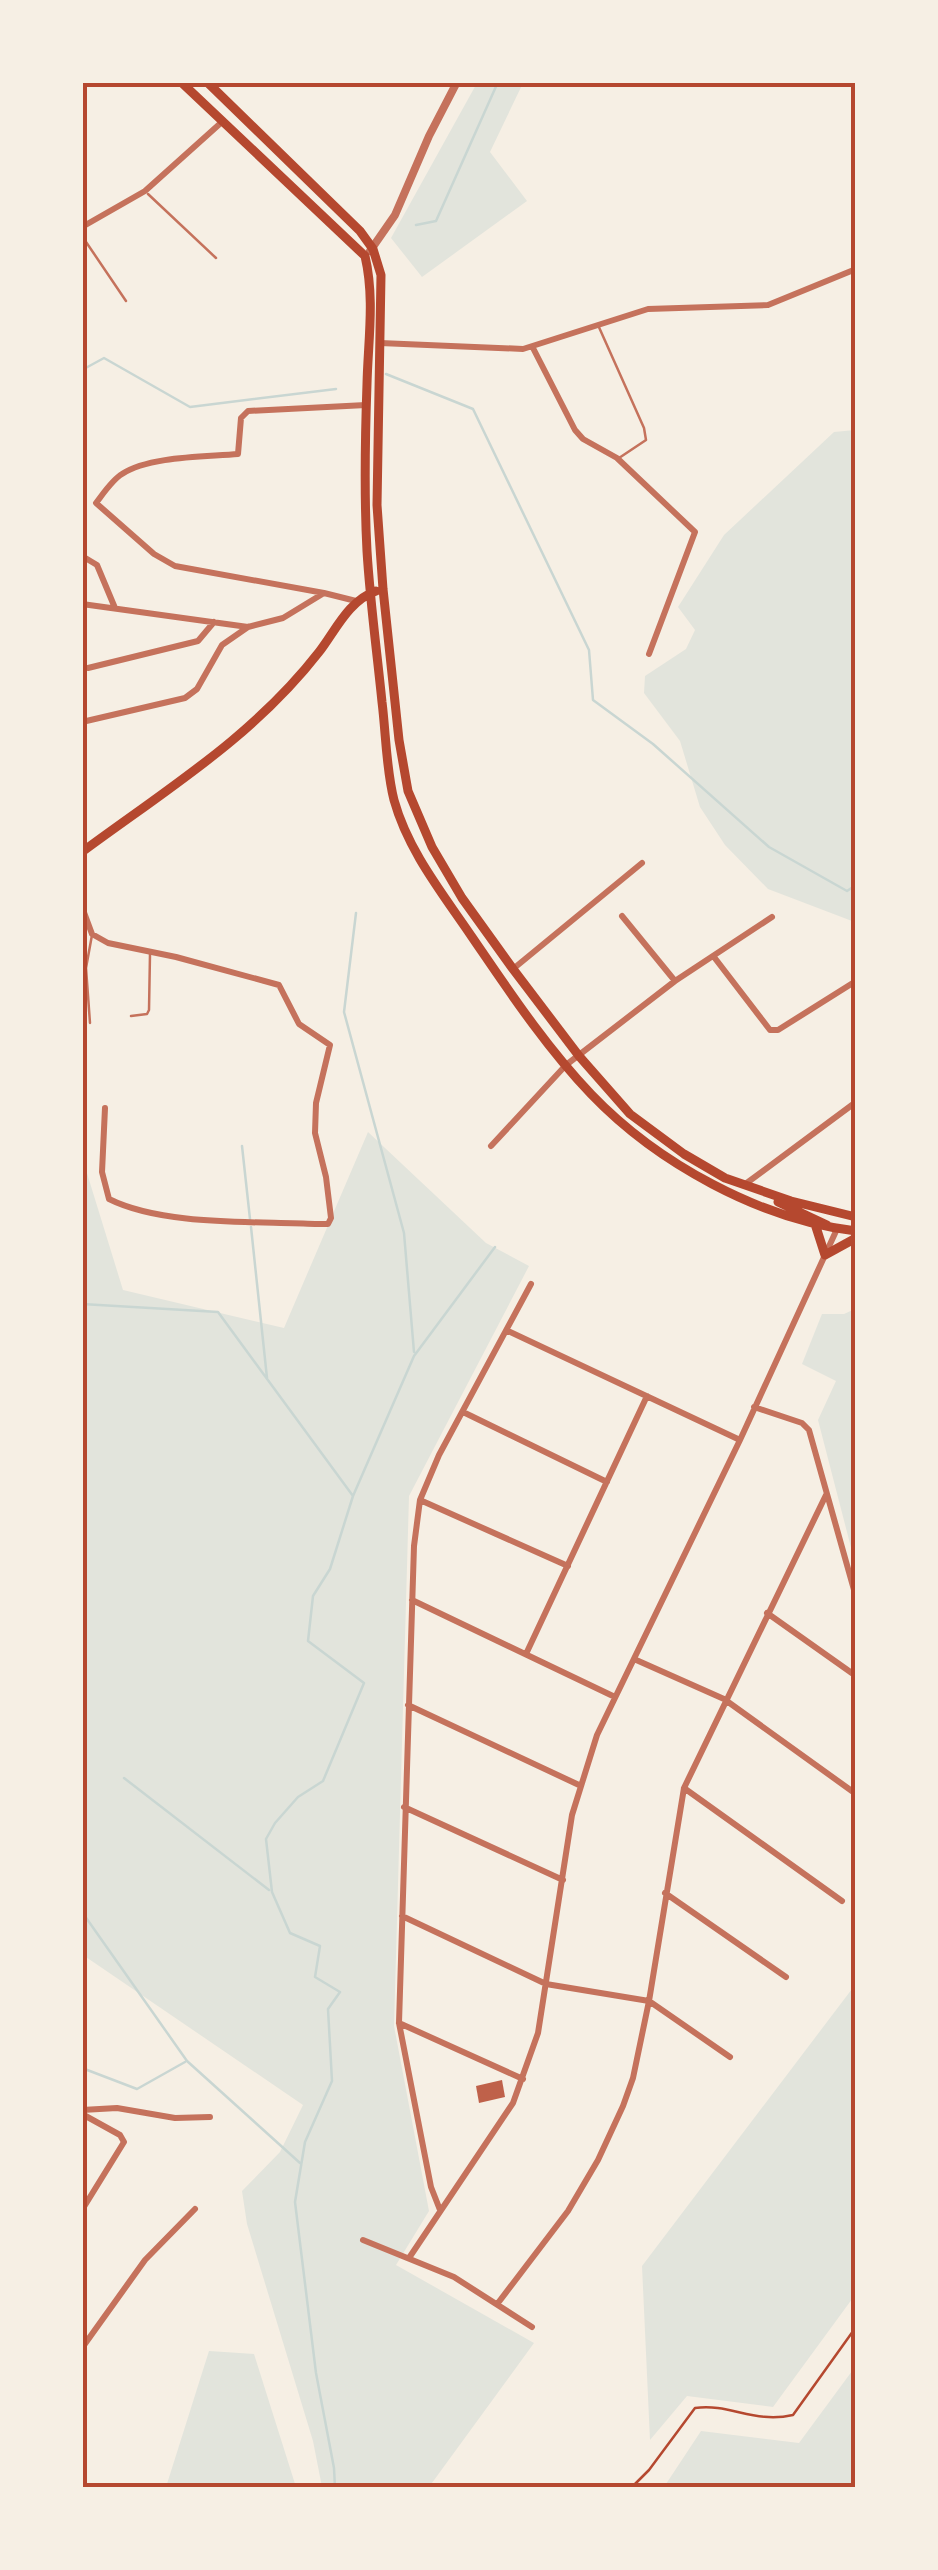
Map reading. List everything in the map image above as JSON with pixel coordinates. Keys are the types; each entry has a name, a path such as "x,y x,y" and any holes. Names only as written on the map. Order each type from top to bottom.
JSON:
{"main road":[{"path":"180,82 369,252 383,589 399,740 408,791 448,876 579,1056 630,1114 684,1154 837,1229"},
{"path":"207,82 360,231 382,274 380,343 366,406 365,472 371,592 393,797 406,833 435,884 506,987 566,1066 622,1123 733,1196 816,1226 856,1233"},
{"path":"82,852 268,712 318,654 356,601 383,589"},
{"path":"744,1186 856,1217"},
{"path":"816,1226 825,1255 856,1233"}],"street":[{"path":"369,252 395,215 429,136 458,82"},
{"path":"82,228 144,191 223,122"},
{"path":"380,343 533,348 648,308 768,305 856,269"},
{"path":"533,348 575,430 583,439 617,458 696,532 649,654"},
{"path":"356,601 175,566 154,554 96,503 120,474 136,468 185,458 238,454 241,418 248,411 366,406"},
{"path":"82,556 97,565 116,610"},
{"path":"82,604 248,626 283,618 324,593"},
{"path":"88,668 198,641 214,622"},
{"path":"82,722 184,698 197,689 222,644 248,626"},
{"path":"513,969 642,863"},
{"path":"82,907 92,934 108,942 279,985 299,1024 330,1045 316,1104 315,1133 326,1177 331,1218 328,1224 170,1218 123,1206 110,1199 102,1172 105,1108"},
{"path":"622,916 675,981"},
{"path":"491,1146 566,1066 675,981 772,917"},
{"path":"714,957 770,1030 778,1030 856,981"},
{"path":"744,1186 856,1102"},
{"path":"410,2258 504,2121 523,2079 538,2033 579,1784 615,1697 837,1229"},
{"path":"440,2211 400,2023 414,1546 420,1500 440,1455 531,1284"},
{"path":"508,1330 740,1440"},
{"path":"526,1654 648,1396"},
{"path":"754,1407 806,1426 856,1597"},
{"path":"463,1412 607,1482"},
{"path":"498,2303 568,2211 612,2134 633,2078 684,1788 826,1495"},
{"path":"420,1500 568,1566"},
{"path":"412,1600 615,1697"},
{"path":"768,1612 855,1675"},
{"path":"634,1659 724,1700 856,1794"},
{"path":"408,1705 579,1784"},
{"path":"684,1788 842,1901"},
{"path":"404,1807 563,1880"},
{"path":"665,1893 786,1978"},
{"path":"402,1916 546,1984 648,2001 730,2058"},
{"path":"400,2023 523,2079"},
{"path":"82,2112 117,2108 175,2118 210,2117"},
{"path":"82,2112 120,2135 124,2142 82,2210"},
{"path":"82,2348 145,2260 195,2209"},
{"path":"363,2240 454,2277 532,2327"}],"lane":[{"path":"144,191 216,258"},
{"path":"82,236 126,302"},
{"path":"598,323 646,440 617,458"},
{"path":"90,1022 86,968 92,934"},
{"path":"131,1016 147,1014 149,1010 150,954"}],"path":[{"path":"631,2488 695,2408 707,2406 771,2420 793,2414 856,2328"}],"shaded area":[{"path":"477,83 523,83 490,152 527,201 422,277 391,238"},
{"path":"855,430 856,918 852,921 768,889 725,845 700,807 680,741 644,693 645,676 686,649 695,630 678,607 724,535 834,432"},
{"path":"368,1132 486,1243 529,1266 409,1496 394,2026 429,2211 396,2265 534,2343 429,2487 322,2487 313,2441 247,2224 242,2191 280,2152 303,2105 83,1955 82,1157 123,1290 284,1328"},
{"path":"855,1309 855,1563 818,1420 836,1381 802,1364 822,1314 844,1314"},
{"path":"855,1985 855,2295 773,2407 687,2396 650,2440 642,2266"},
{"path":"209,2351 254,2354 296,2487 166,2487"},
{"path":"855,2367 855,2487 664,2487 701,2431 799,2443"}],"building":[{"path":"502,2080 505,2097 479,2103 476,2086"}],"waterway":[{"path":"416,225 436,221 498,82"},
{"path":"82,370 104,358 190,407 336,389"},
{"path":"386,374 473,409 589,650 593,700 653,744 769,847 847,891 856,885"},
{"path":"356,913 344,1012 404,1233 414,1352"},
{"path":"242,1146 250,1219"},
{"path":"251,1227 267,1378"},
{"path":"335,2488 295,2202 305,2142 332,2081 328,2009 340,1992 315,1977 320,1946 290,1933 272,1892 266,1839 298,1797 323,1781 364,1683 308,1641 313,1596 330,1569 353,1496 414,1356 495,1247"},
{"path":"82,1304 218,1312 353,1496"},
{"path":"124,1778 269,1890"},
{"path":"82,1912 187,2061 300,2163"},
{"path":"82,2068 137,2089 185,2062"}]}
